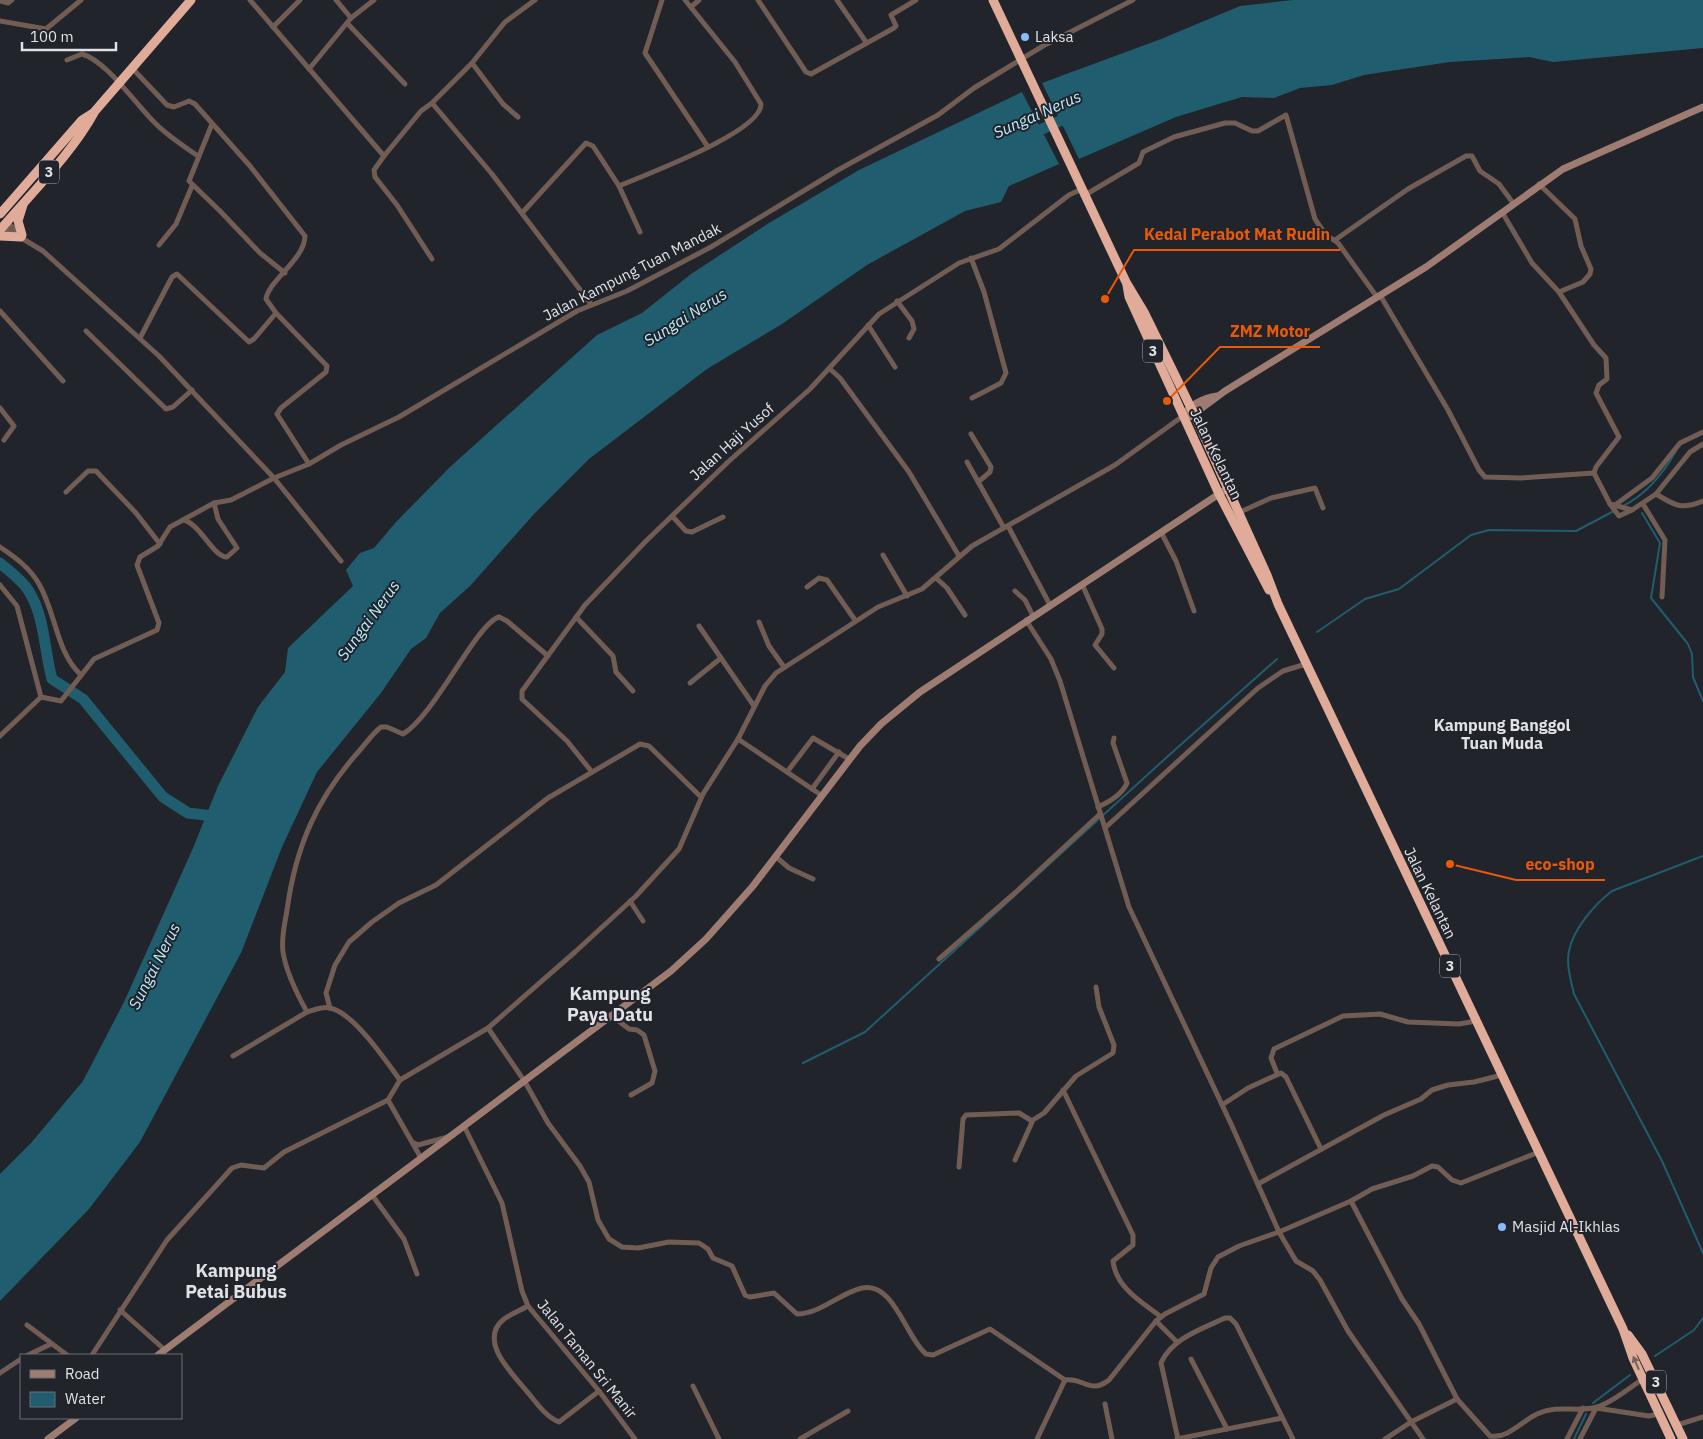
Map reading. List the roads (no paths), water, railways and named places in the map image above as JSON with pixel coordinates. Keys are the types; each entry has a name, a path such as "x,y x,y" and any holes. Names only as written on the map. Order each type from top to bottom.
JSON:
{"highway":[{"name":"3","path":"992,0 1022,61"},
{"name":"3","path":"2,226 58,162 88,124 95,112 185,2"},
{"name":"Jalan Kelantan","path":"1022,61 1127,285 1144,312 1193,410 1267,575 1278,604 1623,1329 1643,1379 1671,1439"},
{"name":"3","path":"0,214 82,120 95,112"},
{"path":"0,203 29,182"},
{"path":"22,237 18,221 24,200"},
{"path":"2,226 22,237"},
{"name":"Jalan Kelantan","path":"1127,285 1129,297 1182,416 1260,576 1278,604"},
{"name":"Jalan Kelantan","path":"1623,1329 1642,1354 1683,1439"}],"main road":[{"path":"1182,416 1444,255 1539,184 1576,162 1703,107"},
{"path":"159,1354 671,971 706,939 754,886 849,759 881,724 920,692 1050,604 1228,488"},
{"path":"48,1439 75,1419"}],"street":[{"path":"0,1 10,3 12,0"},
{"path":"0,21 46,29 81,0"},
{"path":"250,0 384,156"},
{"path":"273,27 300,0"},
{"path":"336,0 349,20 405,84"},
{"path":"309,69 349,20 374,0"},
{"path":"432,259 397,205 375,177 374,170 421,111 432,104 472,63 505,22 534,0"},
{"path":"662,0 645,53 708,147"},
{"path":"619,186 708,147 755,118 760,112 761,104 735,62 685,0"},
{"path":"691,7 699,0"},
{"path":"758,0 768,19 808,74 894,28 896,26 890,15 916,0"},
{"path":"837,0 866,42"},
{"name":"Jalan Kampung Tuan Mandak","path":"40,697 61,701 94,660 157,630 159,623 137,565 140,557 160,544 166,531 214,503 230,500 274,478 309,464 398,417 591,304 627,291 711,247 838,170 938,115 974,88 1022,61 1043,46 1125,2 1133,0"},
{"path":"67,60 84,55 94,61 152,121 174,140 198,156"},
{"path":"472,63 503,104 518,118"},
{"path":"132,68 167,105 174,107 192,101 250,166 304,233 304,242 285,273 266,295 268,303 276,313 327,366 326,372 281,408 277,414 309,464"},
{"path":"432,104 522,213 591,304"},
{"name":"Jalan Haji Yusof","path":"592,772 566,741 522,699 522,691 576,617 672,516 830,369 868,325 897,301 971,258 999,249 1069,195 1083,192 1139,163 1143,152 1174,137 1230,122 1252,132 1258,131 1286,115 1315,219 1325,234 1335,240"},
{"path":"212,124 189,178 192,186 221,212 260,253 285,273"},
{"path":"522,213 586,143 593,146 619,186 640,232"},
{"path":"1513,203 1499,184 1480,171 1472,156 1466,156 1408,189 1335,240 1379,296 1448,410 1482,475 1490,478 1521,478 1594,473"},
{"path":"1539,184 1575,219 1581,246 1591,269 1590,274 1583,282 1559,292"},
{"path":"159,245 176,224 192,186"},
{"path":"1502,212 1532,263 1559,292 1594,345 1606,358 1607,379 1599,385 1596,393 1620,437 1596,467 1594,473 1617,514 1620,516 1632,510 1656,494 1690,452 1703,444"},
{"path":"2,226 47,254 140,338 192,390 274,478 341,561"},
{"path":"971,258 984,292 1006,373 1001,383 972,398"},
{"path":"140,338 172,278 177,274 246,340 252,341 276,313"},
{"path":"897,301 912,321 914,329 909,338"},
{"path":"0,311 63,381"},
{"path":"868,325 894,367"},
{"path":"86,331 166,409 173,407 192,390"},
{"path":"830,369 840,378 908,472 959,556"},
{"path":"0,408 14,426 4,440"},
{"path":"93,1354 167,1240 232,1168 241,1165 264,1168 278,1155 388,1100 400,1080 488,1028 630,901 679,849 701,797 738,738 770,679 784,667 855,620 883,604 922,589 959,556 1114,465 1182,416"},
{"path":"1614,506 1652,478 1680,444 1703,432"},
{"path":"971,434 991,467 990,472 978,482"},
{"path":"967,462 1050,604"},
{"path":"66,492 88,471 96,471 136,513 160,544"},
{"path":"1238,513 1270,498 1315,488 1324,508"},
{"path":"1656,494 1681,507 1688,507 1703,501"},
{"path":"184,520 194,524 220,555 227,557 238,548 218,519 214,503"},
{"path":"1643,504 1665,540 1662,597"},
{"path":"1614,506 1632,510"},
{"path":"672,516 686,531 692,532 723,516"},
{"path":"1160,532 1176,561 1194,611"},
{"path":"0,547 28,569 39,584 48,600 64,651 73,667 82,675"},
{"path":"883,555 907,596"},
{"path":"808,587 819,578 827,580 855,620"},
{"path":"936,578 947,588 965,615"},
{"path":"1082,584 1102,629 1102,634 1095,645 1114,668"},
{"path":"0,585 17,606 40,697 0,736"},
{"path":"1015,591 1025,600 1033,616"},
{"path":"307,1012 286,961 283,934 294,867 318,807 330,785 377,730 387,727 404,734 417,722 446,686 483,631 495,618 499,617 507,621 548,656"},
{"path":"576,617 613,656 616,672 633,692"},
{"path":"1026,620 1056,670 1129,908 1222,1105 1279,1232 1296,1261 1313,1272 1320,1280 1348,1331 1423,1439"},
{"path":"759,622 769,646 784,667"},
{"path":"699,626 754,706"},
{"path":"690,683 721,658"},
{"path":"1105,825 1258,688 1283,671 1306,664"},
{"path":"738,738 821,795"},
{"path":"787,772 813,738 849,759"},
{"path":"1098,807 1108,802 1124,789 1127,783 1113,743 1114,738"},
{"path":"330,1008 326,993 329,978 343,952 355,937 390,909 436,884 540,803 635,747 644,744 649,746 701,797"},
{"path":"812,789 839,752"},
{"path":"939,959 1101,816"},
{"path":"776,856 789,868 813,879"},
{"path":"630,901 643,922"},
{"path":"1015,1160 1032,1121 1044,1113 1076,1076 1113,1053 1114,1045 1098,1007 1096,987"},
{"path":"233,1056 307,1012 330,1008 347,1018 400,1080"},
{"path":"1277,1073 1271,1058 1274,1049 1343,1016 1380,1014 1408,1022 1459,1024 1476,1021"},
{"path":"612,1016 628,1029 636,1030 644,1035 655,1071 654,1078 649,1086 631,1095"},
{"path":"488,1028 525,1082 551,1127 580,1166 589,1182 602,1229 616,1244 638,1248 669,1242 699,1243 708,1248 713,1258 732,1266 745,1295 750,1297 774,1293 797,1314 813,1311 855,1290 870,1287 883,1293 892,1302 917,1344 926,1354 933,1355 990,1329 1065,1380 1100,1387 1108,1380 1156,1321 1204,1294 1211,1268 1218,1257 1239,1246 1279,1232 1372,1189 1413,1176 1432,1166 1438,1167 1452,1180 1461,1183 1538,1152"},
{"path":"1222,1105 1248,1088 1277,1073 1281,1073 1286,1077 1321,1149"},
{"path":"1258,1184 1384,1116 1421,1099 1432,1090 1448,1085 1474,1082 1502,1074"},
{"path":"1063,1090 1133,1235 1133,1245 1113,1261 1115,1271 1128,1291 1161,1317"},
{"path":"388,1100 421,1158"},
{"path":"959,1167 963,1119 966,1115 1019,1114 1032,1121"},
{"name":"Jalan Taman Sri Manir","path":"464,1126 502,1203 522,1291 528,1306 599,1391 635,1439"},
{"path":"414,1143 418,1145 449,1137"},
{"path":"372,1195 404,1239 417,1274"},
{"path":"1351,1200 1457,1399 1490,1436 1505,1438 1531,1417 1549,1409 1596,1408 1648,1416 1659,1414"},
{"path":"528,1306 505,1319 498,1326 496,1343 501,1361 541,1408 559,1422 599,1391"},
{"path":"120,1310 165,1350"},
{"path":"1282,1418 1178,1439 1161,1363 1165,1354 1177,1342 1225,1318 1230,1318 1236,1324 1293,1439"},
{"path":"1156,1321 1177,1342"},
{"path":"28,1325 65,1354"},
{"path":"30,1354 52,1344"},
{"path":"1191,1359 1226,1429"},
{"path":"0,1373 20,1360"},
{"path":"1580,1439 1596,1408 1643,1379"},
{"path":"1037,1439 1065,1380"},
{"path":"694,1386 719,1439"},
{"path":"1385,1439 1411,1422 1457,1399"},
{"path":"1105,1404 1112,1439"},
{"path":"1567,1439 1583,1408"},
{"path":"800,1439 848,1411"},
{"path":"1677,1425 1703,1417"}],"water":[{"path":"1293,0 1703,0 1703,48 1553,62 1529,57 1450,62 1364,75 1332,85 1300,88 1274,98 1242,97 1176,117 1079,159 1042,83 1161,39 1240,6"},
{"path":"1022,92 1059,164 1009,186 1001,202 965,211 867,265 782,324 707,369 589,459 535,513 470,586 440,613 426,638 411,649 381,693 317,772 282,847 241,953 140,1142 89,1209 0,1301 0,1174 31,1143 83,1081 124,1002 193,848 218,786 258,707 285,672 288,648 353,586 346,570 360,553 374,548 396,522 450,467 597,335 642,313 691,274 769,223 859,170"}],"waterway":[{"name":"Sungai Nerus","path":"1029,135 1073,115"},
{"path":"1623,506 1640,496 1654,483 1676,451"},
{"path":"1317,632 1365,599 1399,589 1471,535 1489,530 1576,531 1614,511"},
{"path":"1642,513 1660,543 1651,598 1688,644 1692,654 1693,677 1703,701"},
{"path":"0,563 22,583 34,600 41,622 52,679 83,699 163,797 188,813 221,817"},
{"path":"803,1063 865,1032 1277,659"},
{"path":"1703,856 1612,891 1592,910 1580,926 1571,943 1568,961 1574,994 1662,1161 1703,1253"},
{"path":"1655,1356 1694,1330 1703,1318"},
{"path":"1593,1403 1630,1375"},
{"path":"1574,1439 1586,1414"}],"place":[{"name":"Laksa","path":"1025,37"},
{"name":"Kedai Perabot Mat Rudin","path":"1105,299"},
{"name":"ZMZ Motor","path":"1167,401"},
{"name":"eco-shop","path":"1450,864"},
{"name":"Masjid Al-Ikhlas","path":"1502,1227"}],"district":[{"name":"Kampung Banggol Tuan Muda","path":"1502,734"},
{"name":"Kampung Paya Datu","path":"610,1004"},
{"name":"Kampung Petai Bubus","path":"236,1281"}]}
